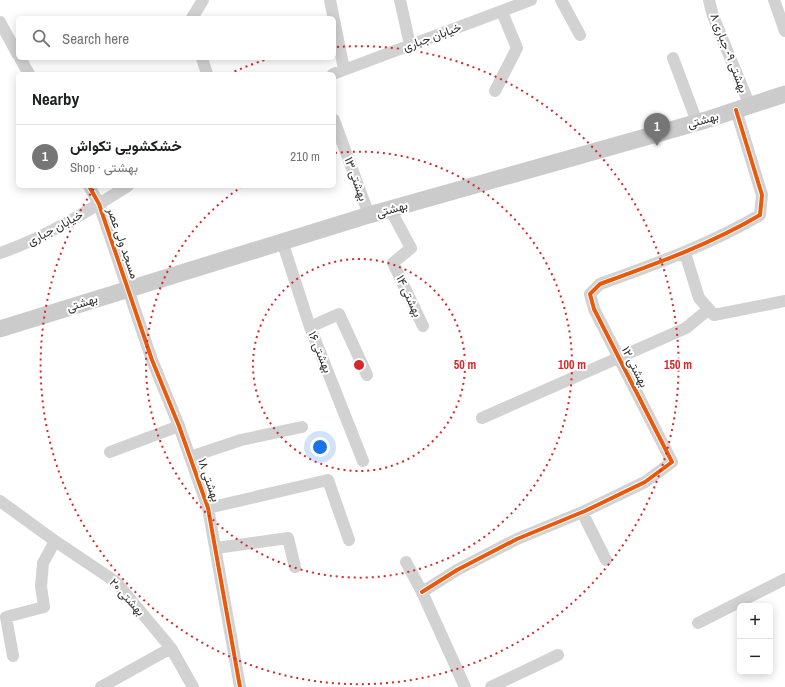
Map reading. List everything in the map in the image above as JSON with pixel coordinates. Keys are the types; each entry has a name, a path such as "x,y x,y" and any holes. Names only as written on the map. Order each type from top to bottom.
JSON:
{"main road":[{"name":"بهشتی","path":"0,329 282,241 697,122 785,94"}],"street":[{"path":"193,16 203,0"},
{"path":"330,0 332,16"},
{"path":"400,0 410,45"},
{"name":"خیابان جباری","path":"339,71 531,0"},
{"path":"561,0 580,35"},
{"name":"بهشتی ۹- جباری ۸","path":"710,0 713,16 743,108"},
{"path":"774,0 785,32"},
{"path":"495,91 517,48 502,12"},
{"path":"0,22 16,51"},
{"path":"336,47 339,71"},
{"path":"673,58 697,122"},
{"path":"21,60 28,72"},
{"path":"203,60 206,72"},
{"name":"بهشتی ۱۲","path":"422,592 457,570 517,539 582,512 645,482 672,462 594,309 590,294 600,284 685,253 727,234 760,215 762,195 743,108"},
{"name":"بهشتی ۱۳","path":"336,125 369,215"},
{"name":"مسجد ولی عصر","path":"90,188 99,204 128,289"},
{"name":"خیابان جباری","path":"0,253 24,245 99,204 125,188"},
{"name":"بهشتی ۱۴","path":"390,209 411,248 393,263 424,326"},
{"name":"بهشتی ۱۶","path":"282,241 310,328 363,461"},
{"path":"685,253 698,298 714,315 785,301"},
{"name":"بهشتی ۱۸","path":"128,289 152,360 179,426 208,508 240,687"},
{"path":"482,418 686,328 709,309"},
{"path":"310,328 339,314 367,375"},
{"path":"110,452 179,426"},
{"path":"190,458 241,440 302,426"},
{"path":"208,508 328,480 349,540"},
{"name":"بهشتی ۲۰","path":"0,501 55,541 116,582 171,648 193,687"},
{"path":"582,512 606,560"},
{"path":"216,548 288,538 295,567"},
{"path":"13,656 6,617 44,607 41,586 43,563 55,541"},
{"path":"406,562 422,592 465,687"},
{"path":"698,623 785,579"},
{"path":"101,687 171,648"},
{"path":"491,687 558,655"}],"cycle path":[{"path":"422,592 457,570 517,539 585,511 645,482 672,462 594,309 590,294 600,284 701,245 760,215 762,195 736,110"},
{"path":"90,188 99,204 152,360 179,426 208,508 240,687"}],"place":[{"name":"خشکشویی تکواش","path":"657,146"}]}
